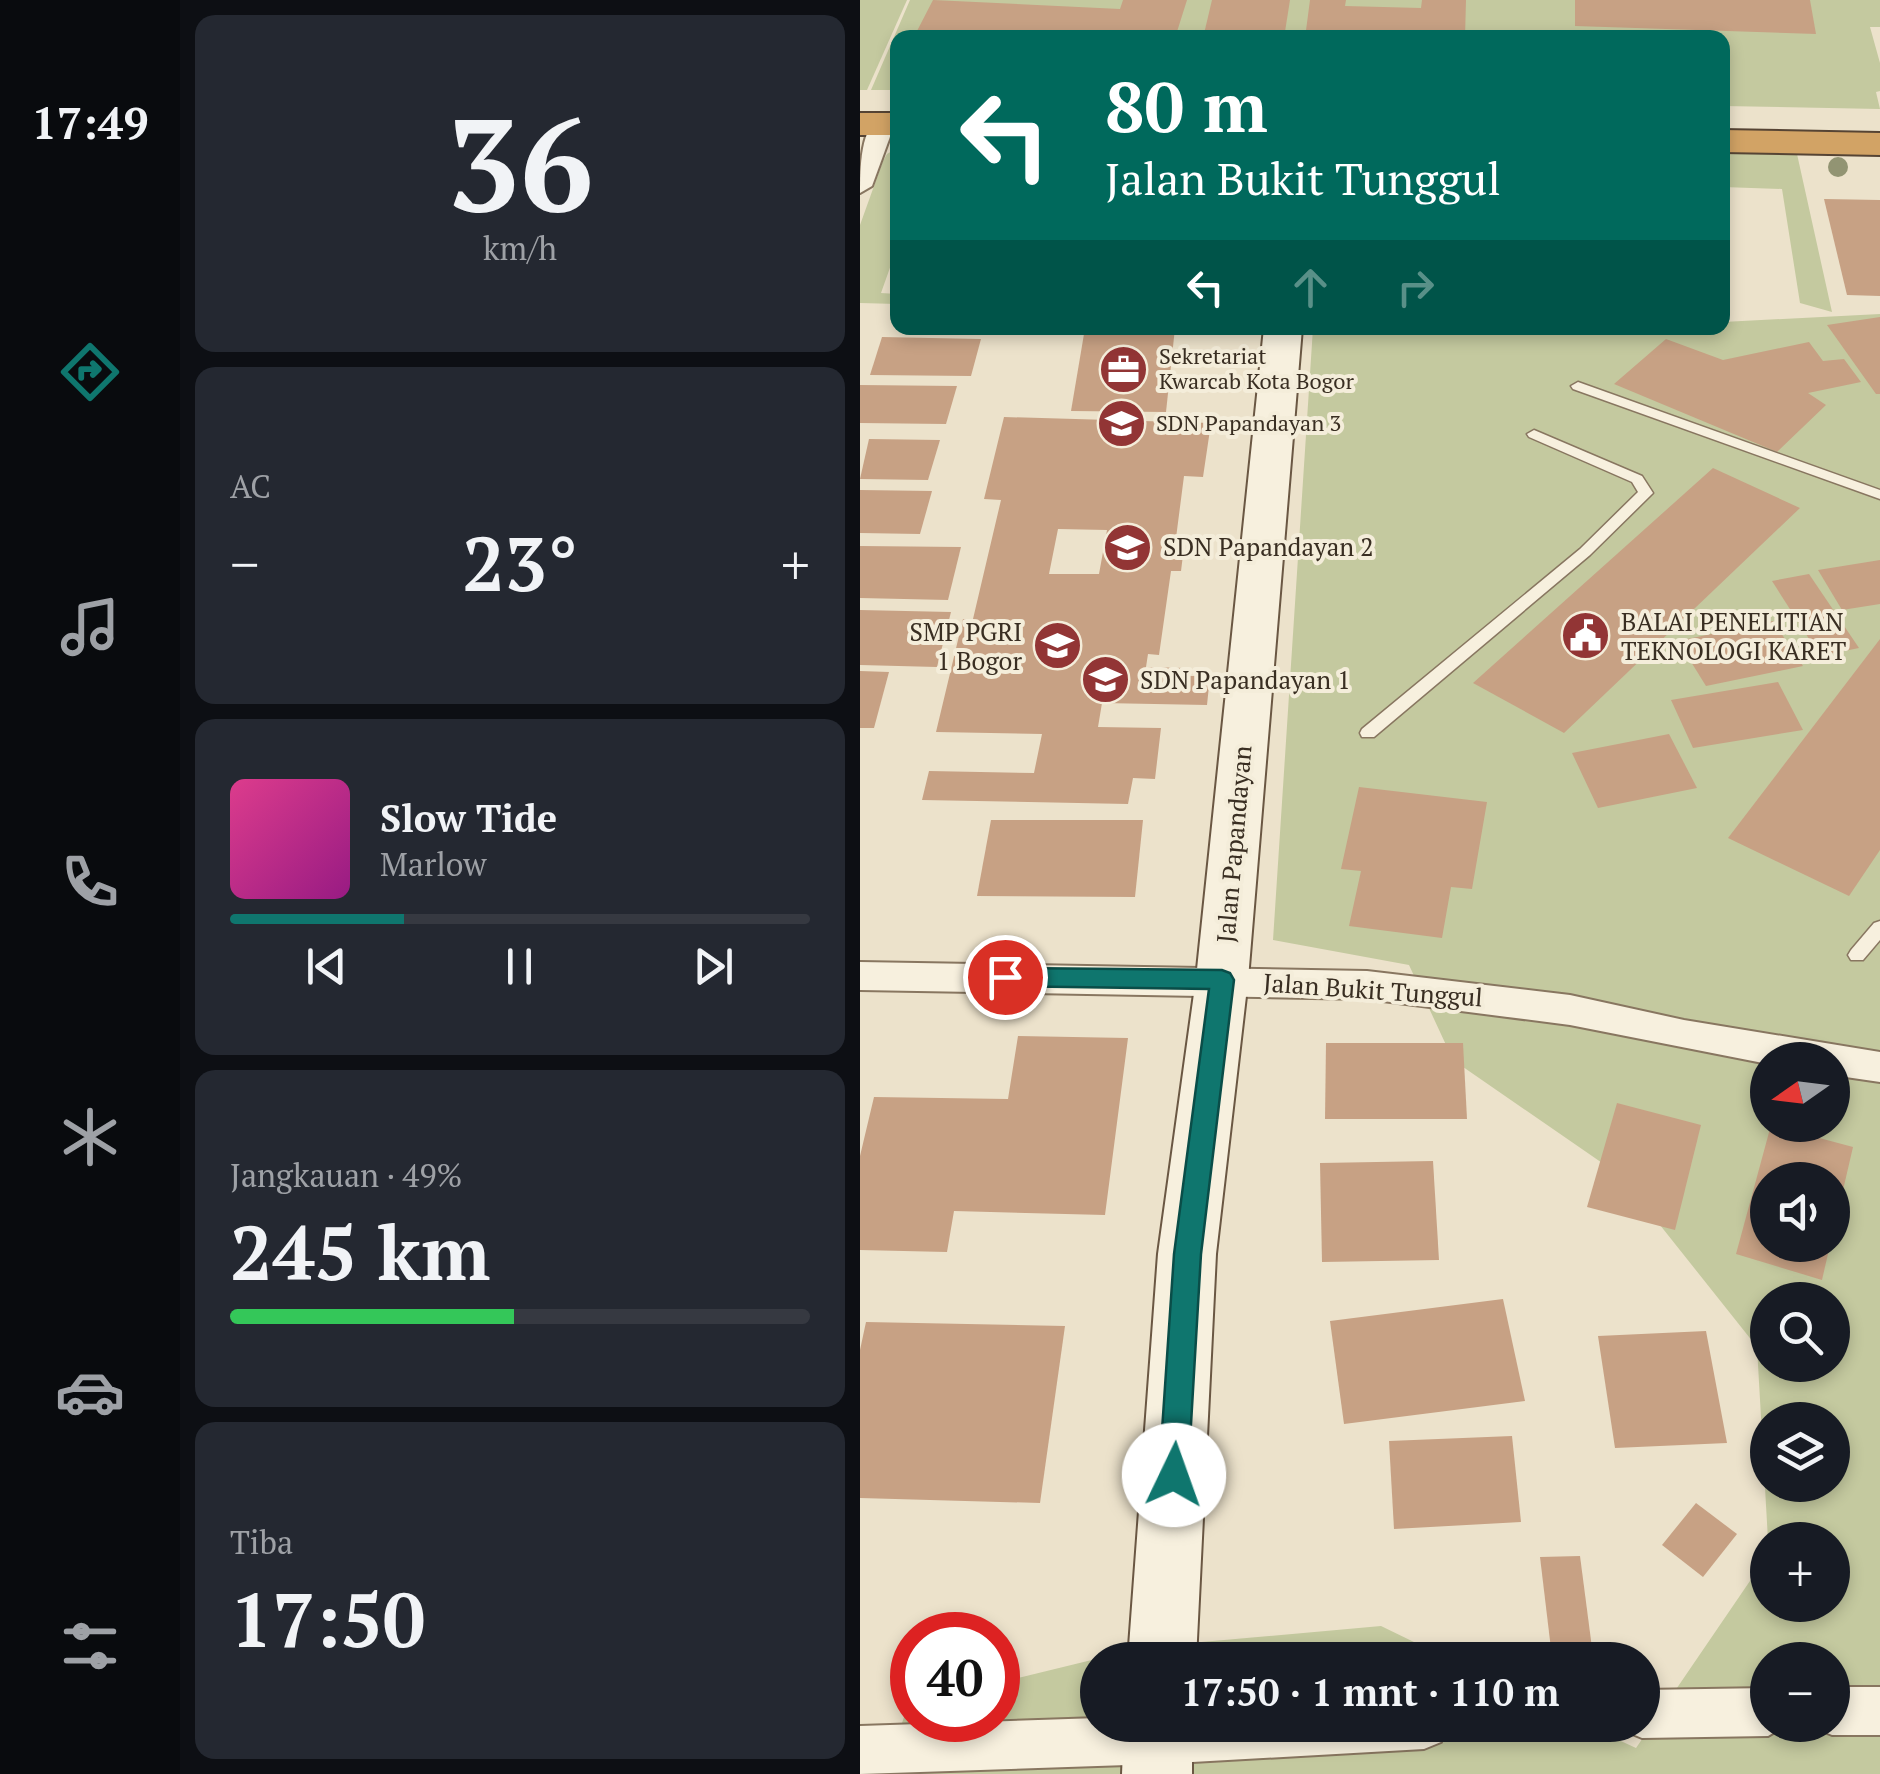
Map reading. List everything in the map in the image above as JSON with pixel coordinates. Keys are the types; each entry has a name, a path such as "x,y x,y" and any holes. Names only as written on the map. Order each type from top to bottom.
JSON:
{"highway":[{"path":"1730,118 1880,120"},
{"path":"1730,141 1880,144"}],"street":[{"path":"860,186 881,116"},
{"name":"Jalan Papandayan","path":"1163,1642 1188,1254 1222,980 1282,335"},
{"name":"Jalan Bukit Tunggul","path":"860,976 1367,985 1570,1010 1880,1067"},
{"path":"1850,1711 1880,1711"},
{"path":"1660,1714 1750,1712"},
{"path":"860,1750 1208,1742"}],"lane":[{"path":"1578,386 1880,495"},
{"path":"1368,734 1584,552 1646,493 1637,480 1534,434"},
{"path":"1857,955 1880,928"}],"green space":[{"path":"860,0 907,0 894,30 890,30 867,90 860,90"},
{"path":"910,0 1880,0 1880,27 1870,27 1880,63 1880,91 1876,92 1880,109 1730,106 1730,30 897,30"},
{"path":"890,46 890,90 871,90"},
{"path":"890,152 890,268 881,293 890,294 890,304 860,303 860,225"},
{"path":"1730,152 1797,154 1832,312 1800,303 1782,189 1730,187"},
{"name":"BALAI PENELITIAN TEKNOLOGI KARET","path":"1880,314 1880,1774 885,1774 896,1742 1020,1742 1020,1678 1080,1663 1080,1742 1623,1742 1636,1748 1640,1742 1660,1742 1660,1713 1750,1581 1750,1622 1850,1622 1850,1522 1767,1522 1766,1502 1850,1502 1850,1402 1760,1402 1759,1382 1850,1382 1850,1282 1750,1282 1750,1338 1621,1176 1453,1060 1409,965 1273,940 1313,335 1730,335 1730,322"},
{"name":"BALAI PENELITIAN TEKNOLOGI KARET","path":"1381,1626 1414,1642 1201,1642"}],"building":[{"path":"933,0 1120,9 1123,0 1187,0 1178,30 918,30"},
{"path":"1212,0 1290,0 1285,30 1205,30"},
{"path":"1310,0 1346,0 1345,6 1421,8 1422,0 1466,0 1465,30 1306,30"},
{"path":"1575,0 1810,0 1816,34 1730,30 1575,26"},
{"path":"1824,199 1880,200 1880,296 1847,295"},
{"path":"1880,317 1880,394 1876,394 1827,325"},
{"name":"Sekretariat Kwarcab Kota Bogor","path":"1084,335 1174,335 1166,412 1071,411"},
{"path":"882,337 981,339 971,376 870,375"},
{"path":"1666,339 1723,360 1809,342 1823,361 1844,359 1861,382 1808,393 1826,405 1777,452 1614,384"},
{"path":"860,385 957,386 946,424 860,423"},
{"path":"1004,417 1211,423 1203,477 1184,476 1176,538 1185,539 1181,571 1171,571 1159,655 1148,654 1146,667 1186,668 1185,676 1210,676 1207,705 1102,703 1098,727 1161,728 1155,779 1133,778 1128,804 922,800 929,771 1034,773 1042,734 936,732 963,619 973,619 1001,500 984,499","holes":["1058,529 1107,530 1099,574 1049,574"]},
{"path":"869,439 940,440 928,480 860,479"},
{"path":"1713,468 1800,508 1564,733 1473,683"},
{"path":"860,490 932,491 920,534 860,533"},
{"path":"860,546 961,547 948,600 860,598"},
{"path":"1880,560 1880,604 1842,610 1818,570"},
{"path":"1809,574 1859,648 1820,656 1772,581"},
{"path":"860,610 951,612 937,667 860,665"},
{"path":"1773,621 1803,666 1706,686 1678,641"},
{"path":"1880,639 1880,850 1849,896 1728,838"},
{"path":"860,671 889,672 874,728 860,728"},
{"path":"1778,682 1803,730 1693,748 1671,700"},
{"path":"1669,734 1697,788 1598,808 1572,753"},
{"path":"1359,787 1487,802 1472,889 1451,887 1442,938 1349,926 1361,871 1341,869"},
{"path":"991,820 1143,820 1135,897 977,896"},
{"path":"1018,1036 1128,1038 1105,1215 954,1211 947,1252 860,1250 860,1156 874,1097 1008,1099"},
{"path":"1326,1043 1463,1043 1467,1119 1325,1119"},
{"path":"1617,1103 1701,1125 1675,1230 1587,1207"},
{"path":"1766,1142 1834,1142 1853,1147 1850,1162 1761,1162"},
{"path":"1433,1161 1439,1260 1322,1262 1320,1163"},
{"path":"1750,1202 1750,1258 1736,1254"},
{"path":"1762,1262 1826,1262 1822,1280"},
{"path":"1503,1299 1525,1401 1344,1424 1330,1321"},
{"path":"866,1322 1065,1326 1040,1503 860,1498 860,1350"},
{"path":"1706,1331 1727,1443 1615,1448 1598,1336"},
{"path":"1512,1436 1521,1522 1394,1529 1389,1441"},
{"path":"1696,1503 1737,1534 1703,1577 1662,1545"},
{"path":"1580,1556 1591,1642 1550,1642 1540,1557"}],"place":[{"name":"Sekretariat Kwarcab Kota Bogor","path":"1124,369"},
{"name":"SDN Papandayan 3","path":"1121,423"},
{"name":"SDN Papandayan 2","path":"1128,547"},
{"name":"BALAI PENELITIAN TEKNOLOGI KARET","path":"1586,636"},
{"name":"SMP PGRI 1 Bogor","path":"1057,646"},
{"name":"SDN Papandayan 1","path":"1105,680"}],"route":[{"path":"1005,977 1222,980 1188,1254 1174,1475"}]}
